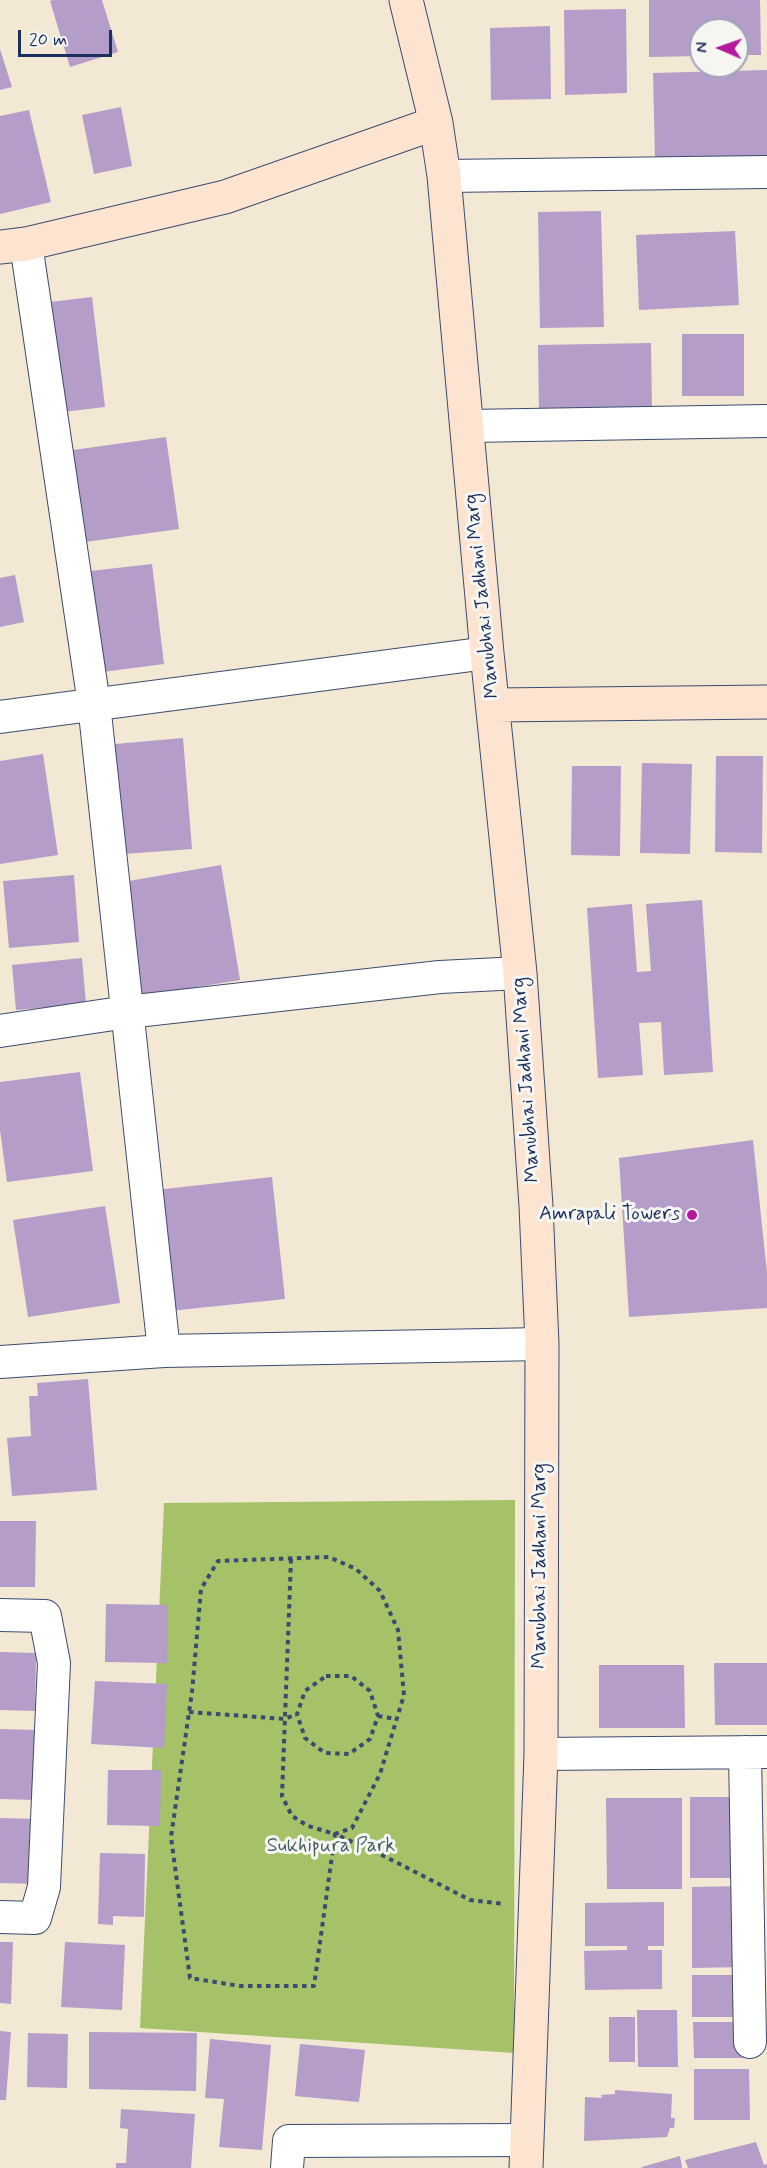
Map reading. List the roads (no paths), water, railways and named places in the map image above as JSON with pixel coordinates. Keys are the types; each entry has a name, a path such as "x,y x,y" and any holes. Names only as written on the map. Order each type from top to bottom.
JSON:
{"street":[{"name":"Manubhai Jadhani Marg","path":"413,1 444,176 487,653 520,973 536,1206 542,1344 541,1754 527,2154"},
{"path":"164,1351 94,704 13,246 225,197 436,123"},
{"path":"444,176 767,172"},
{"path":"467,426 767,421"},
{"path":"0,717 487,653"},
{"path":"494,705 767,702"},
{"path":"0,1030 127,1012 440,976 520,973"},
{"path":"0,1362 164,1351 542,1344"},
{"path":"0,1615 45,1616 54,1663 44,1887 35,1918 0,1917"},
{"path":"541,1754 756,1752 758,1938 750,2042"},
{"path":"287,2168 289,2141 527,2154"}],"place":[{"name":"Amrapali Towers","path":"692,1215"}],"park label":[{"name":"Sukhipura Park","path":"331,1847"}]}
